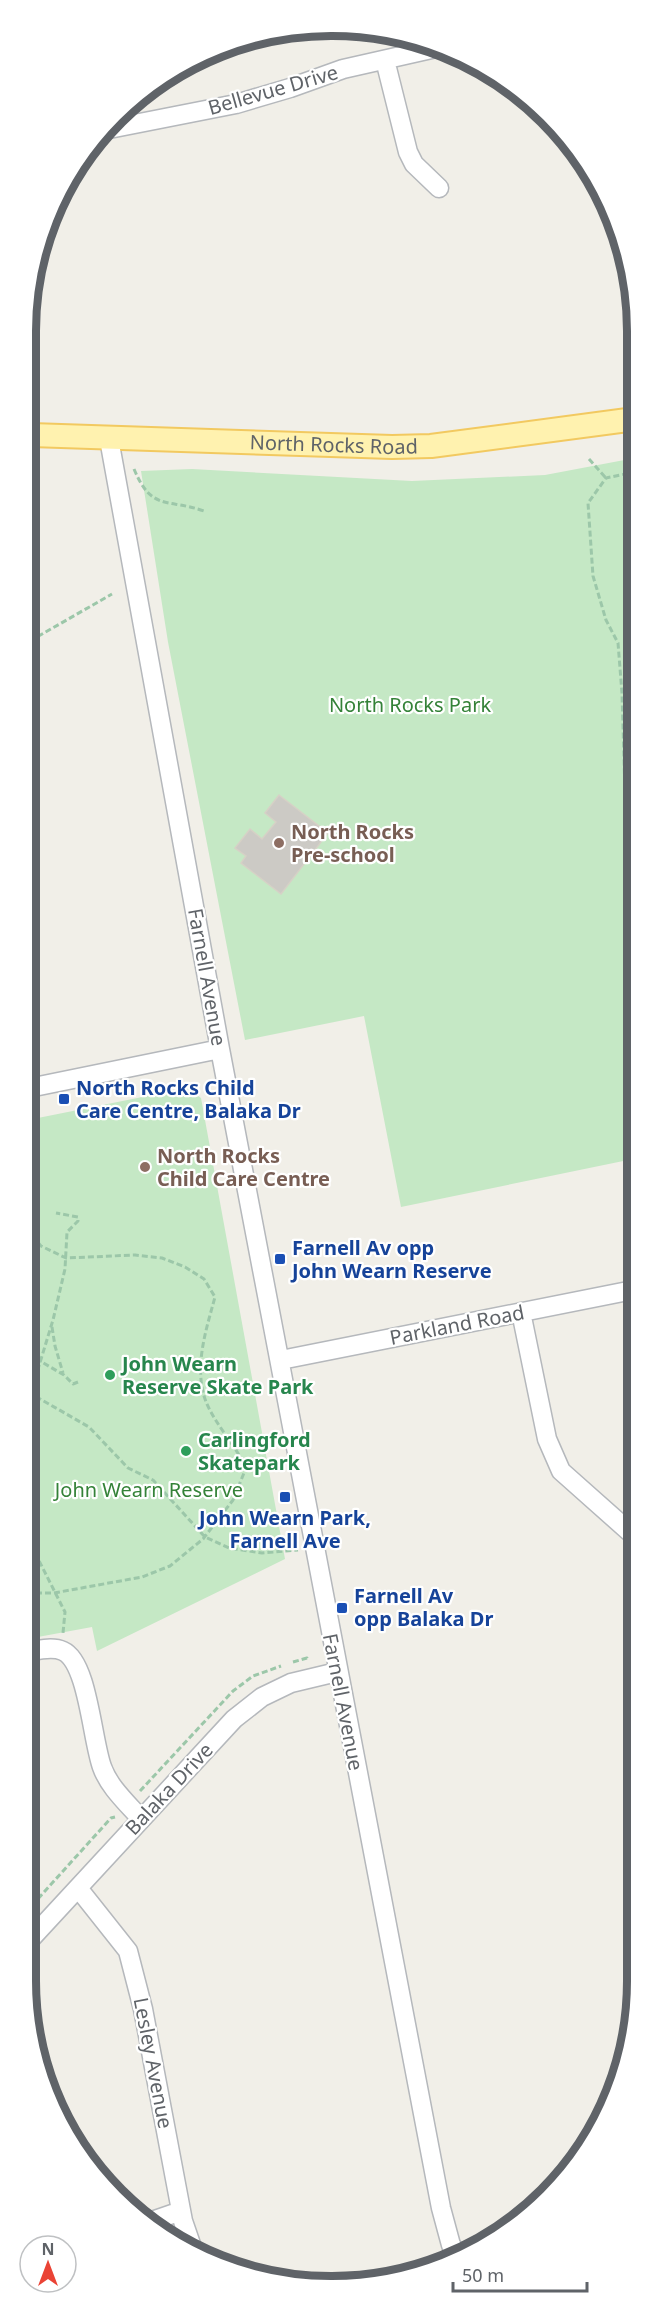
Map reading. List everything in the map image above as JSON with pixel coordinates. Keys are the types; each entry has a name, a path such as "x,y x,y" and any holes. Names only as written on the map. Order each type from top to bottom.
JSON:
{"main road":[{"name":"North Rocks Road","path":"36,435 431,446 627,420"}],"street":[{"name":"Bellevue Drive","path":"119,127 236,104 343,69 423,51"},
{"path":"385,60 408,152 414,164 439,188"},
{"name":"Farnell Avenue","path":"109,439 337,1672 441,2208 451,2245 455,2249"},
{"path":"36,1086 220,1049"},
{"name":"Parkland Road","path":"281,1360 627,1291"},
{"path":"521,1312 547,1439 561,1471 627,1530"},
{"path":"36,1650 62,1650 75,1661 82,1678 102,1769 141,1819"},
{"name":"Balaka Drive","path":"36,1933 234,1719 262,1697 291,1683 337,1672"},
{"name":"Lesley Avenue","path":"78,1888 128,1951 143,2009 181,2211 190,2239"},
{"path":"158,2219 181,2211"}],"path":[{"path":"589,459 606,478"},
{"path":"133,467 140,484 149,497 164,503 185,504 204,511"},
{"path":"627,474 606,478 588,503 592,566 606,620 618,643 625,792 627,793"},
{"path":"36,638 112,594"},
{"path":"36,1373 52,1324 65,1269 67,1232 78,1221 78,1217 56,1213"},
{"path":"36,1241 41,1246 66,1258 135,1255 162,1258 185,1267 204,1279 215,1297 200,1369 206,1400 221,1428 238,1449 246,1468 233,1500 205,1537 171,1566 142,1577 54,1593 36,1593"},
{"path":"52,1324 55,1346 64,1375"},
{"path":"36,1359 64,1375 73,1384 78,1382"},
{"path":"36,1397 89,1427 128,1468 153,1480 205,1537 230,1548 262,1553 314,1548"},
{"path":"36,1554 65,1611 62,1650"}],"green space":[{"name":"North Rocks Park","path":"627,460 627,1160 401,1207 364,1016 245,1040 168,642 141,471 192,469 412,481 545,475"},
{"name":"John Wearn Reserve","path":"187,1088 201,1098 285,1559 97,1651 92,1627 36,1637 36,1118"}],"building":[{"name":"North Rocks Pre-school","path":"279,795 328,833 281,894 241,863 246,856 235,848 250,829 262,839 276,822 265,813"}],"place":[{"name":"North Rocks Pre-school","path":"279,843"},
{"name":"North Rocks Child Care Centre, Balaka Dr","path":"64,1099"},
{"name":"North Rocks Child Care Centre","path":"145,1167"},
{"name":"Farnell Av opp John Wearn Reserve","path":"280,1259"},
{"name":"John Wearn Reserve Skate Park","path":"110,1375"},
{"name":"Carlingford Skatepark","path":"186,1451"},
{"name":"John Wearn Park, Farnell Ave","path":"285,1497"},
{"name":"Farnell Av opp Balaka Dr","path":"342,1608"}]}
